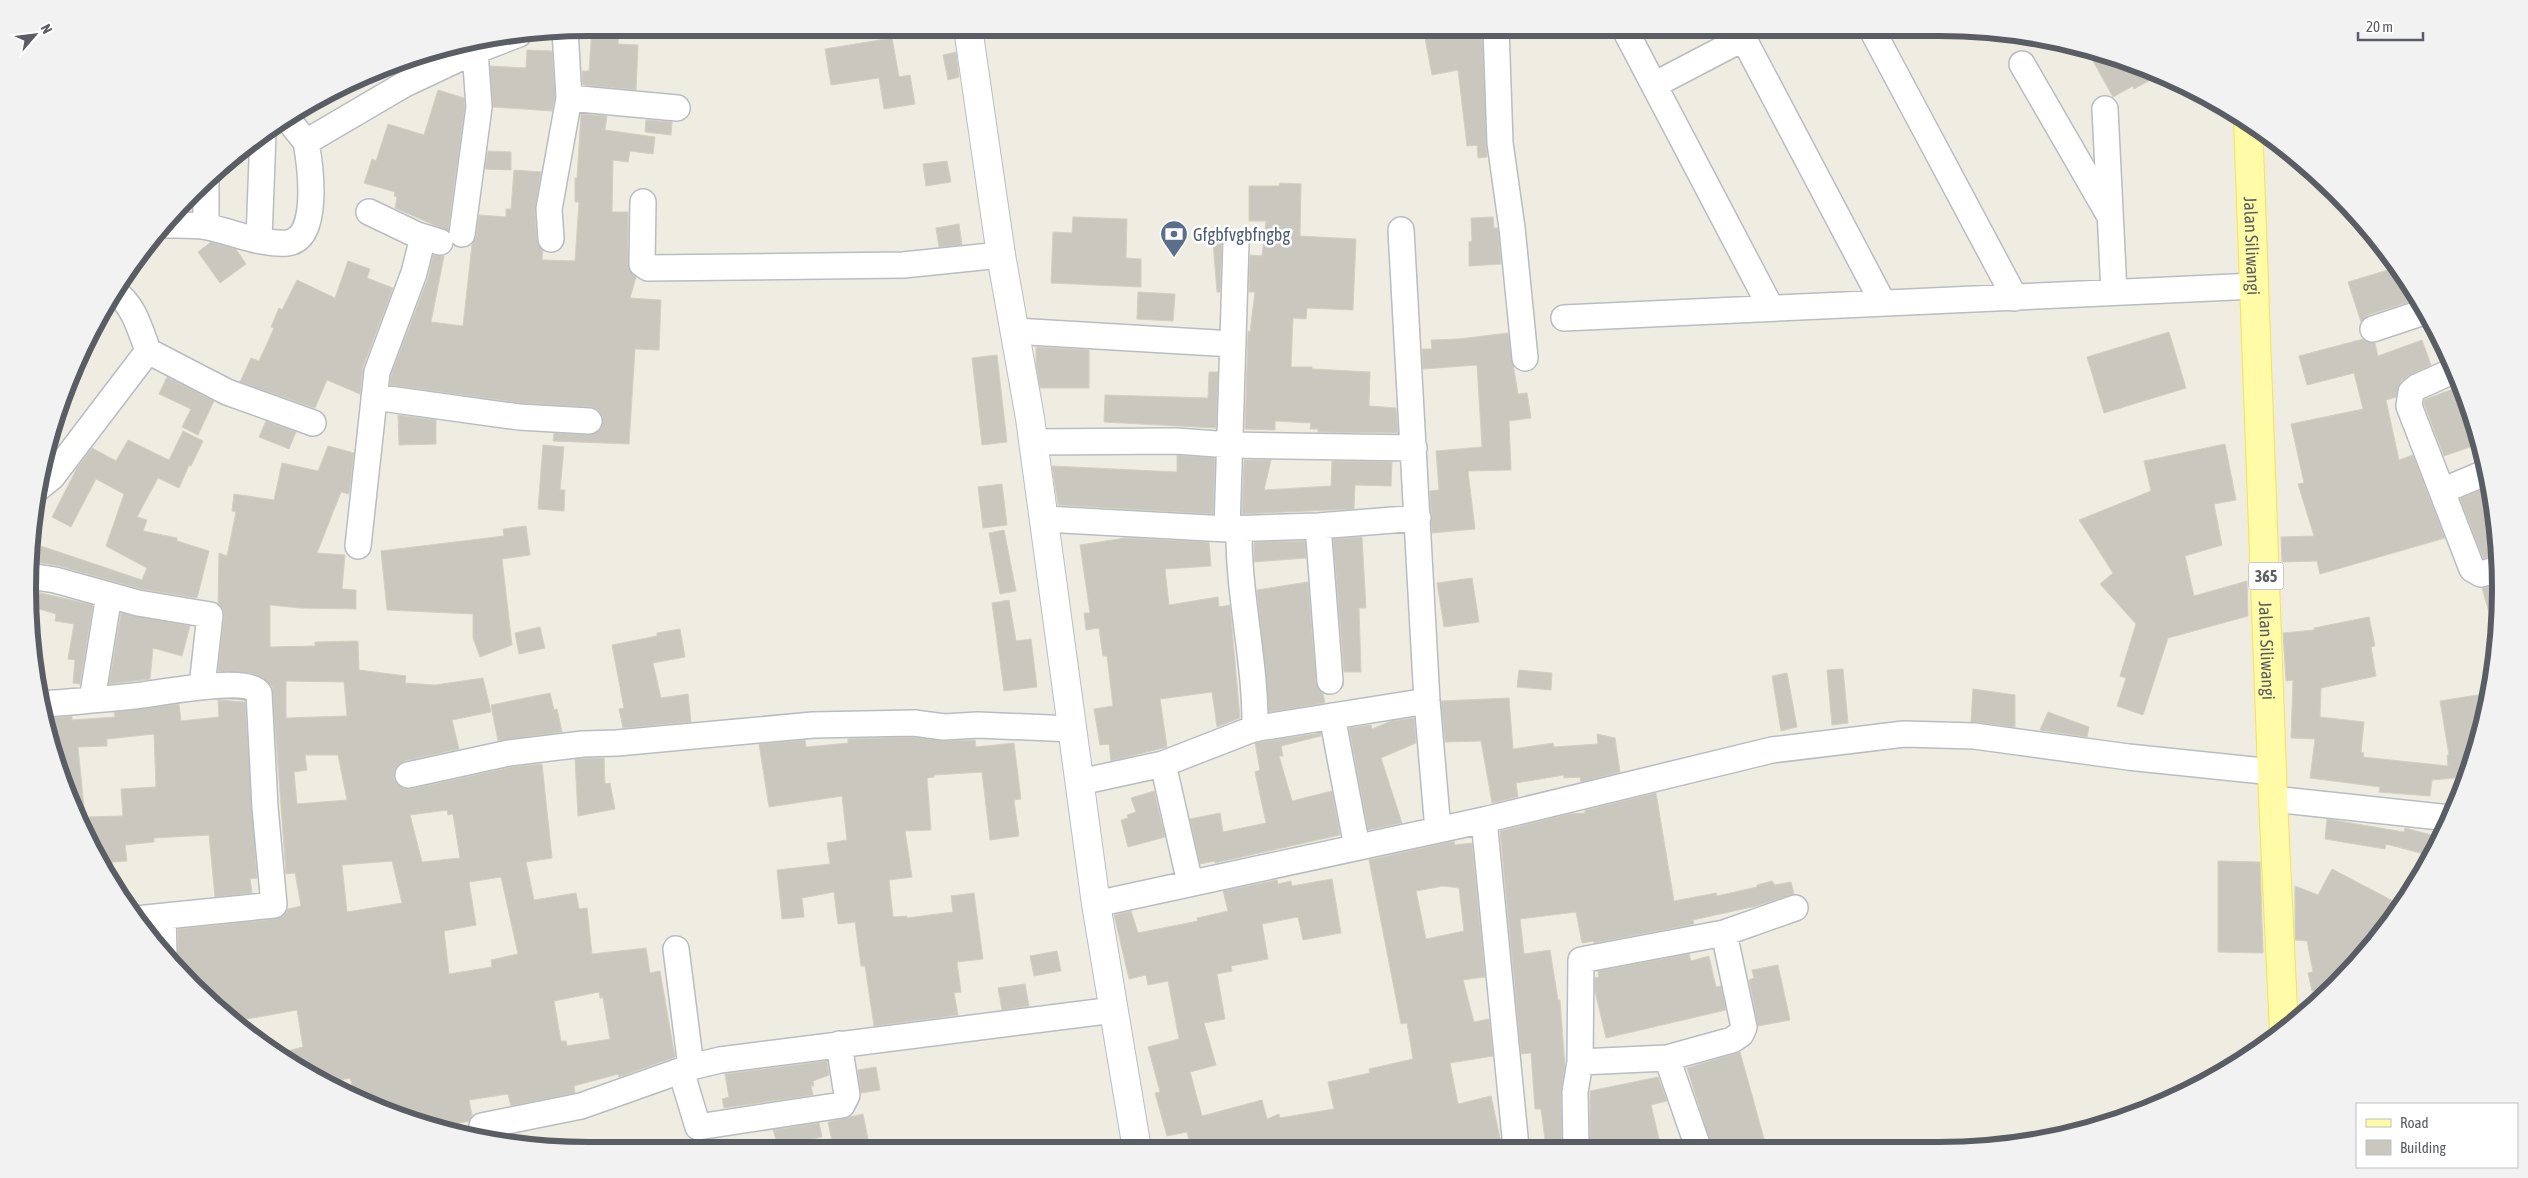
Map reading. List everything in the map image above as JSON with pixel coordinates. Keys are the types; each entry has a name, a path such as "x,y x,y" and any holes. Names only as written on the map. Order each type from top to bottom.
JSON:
{"main road":[{"path":"969,36 1001,255 1033,442 1096,904 1136,1142"},
{"name":"Jalan Siliwangi","path":"2248,131 2273,799 2284,1021"}],"street":[{"path":"1496,36 1500,143 1512,228 1525,358"},
{"path":"1628,36 1771,308"},
{"path":"1654,85 1736,36"},
{"path":"1743,36 1883,303"},
{"path":"1875,36 2015,298"},
{"path":"551,239 549,209 569,98 565,37"},
{"path":"358,546 377,372 396,314 414,273 442,238 479,107 472,49"},
{"path":"306,142 463,51"},
{"path":"2022,64 2110,217"},
{"path":"569,98 677,108"},
{"path":"2106,108 2114,292"},
{"path":"173,225 206,226 259,240 287,243 297,239 304,229 310,212 311,172 306,142 291,124"},
{"path":"259,240 263,143"},
{"path":"206,191 206,226"},
{"path":"643,202 642,264 648,268 903,265 1001,255"},
{"path":"369,212 442,238"},
{"path":"1401,230 1427,701 1438,830"},
{"path":"1236,243 1230,445 1233,529 1239,558 1256,692 1255,729"},
{"path":"1564,318 2255,286"},
{"path":"121,296 134,315 148,351 227,392 313,423"},
{"path":"2373,329 2418,314"},
{"path":"1014,330 1233,344"},
{"path":"47,481 148,351"},
{"path":"2448,373 2416,387 2411,392 2409,399 2472,569 2481,574 2491,571"},
{"path":"374,397 520,417 589,421"},
{"path":"1033,442 1176,441 1230,445 1414,448"},
{"path":"2442,491 2480,475"},
{"path":"1044,519 1233,529 1318,526 1418,518"},
{"path":"1318,526 1330,682"},
{"path":"36,577 55,580 138,602 210,615 202,686"},
{"path":"92,700 109,595"},
{"path":"48,703 202,686 252,688 259,693 265,808 274,905 145,918"},
{"path":"1080,782 1163,764 1255,729 1427,701"},
{"path":"1332,716 1357,847"},
{"path":"408,775 509,753 582,744 617,743 813,726 914,723 944,727 978,725 1073,729"},
{"path":"1096,904 1484,820 1772,750 1904,734 1974,736 2128,757 2273,772"},
{"path":"1163,764 1190,883"},
{"path":"2273,799 2442,817"},
{"path":"1484,820 1516,1142"},
{"path":"1576,1142 1575,1092 1580,1062 1581,960 1724,933 1795,908"},
{"path":"163,917 164,942"},
{"path":"1580,1062 1667,1058 1732,1040 1741,1034 1744,1027 1724,933"},
{"path":"676,949 686,1069 698,1127 842,1105 847,1095 839,1044"},
{"path":"482,1126 581,1106 686,1069 720,1060 1114,1010"},
{"path":"1667,1058 1696,1142"}],"building":[{"path":"591,36 618,36 618,44 638,45 636,90 583,85 582,71 589,71"},
{"path":"1425,36 1482,36 1487,157 1478,158 1477,145 1467,146 1458,70 1432,75"},
{"path":"892,38 899,77 910,75 915,104 884,109 879,78 831,85 825,49"},
{"path":"527,50 552,51 555,97 552,111 493,107 490,66 526,68"},
{"path":"956,52 959,77 948,80 943,55"},
{"path":"2091,58 2153,79 2134,89 2133,86 2113,97"},
{"path":"438,90 464,98 465,107 448,231 395,208 397,197 394,196 395,192 364,183 372,159 376,161 388,124 424,135"},
{"path":"581,114 607,116 605,130 655,137 653,154 630,151 628,162 613,160 612,212 628,212 628,264 630,271 636,277 630,298 661,300 659,350 635,349 629,444 553,441 554,433 589,435 601,429 602,415 597,409 590,407 520,403 390,385 391,375 428,278 433,255 444,256 431,322 463,326 472,244 476,236 479,215 506,217 506,209 511,209 514,170 541,172 535,210 537,240 543,250 542,260 575,261 579,202 575,202 575,178 577,178"},
{"path":"646,120 672,122 671,135 645,132"},
{"path":"488,151 511,152 511,170 485,169"},
{"path":"947,161 951,182 926,186 923,164"},
{"path":"1280,183 1301,184 1300,236 1356,239 1353,310 1307,308 1306,319 1293,318 1291,367 1370,372 1369,406 1396,408 1398,433 1318,432 1318,429 1310,429 1311,423 1275,421 1275,430 1245,429 1248,331 1250,332 1255,292 1249,292 1250,255 1262,256 1266,221 1249,221 1249,186 1279,186"},
{"path":"1073,217 1127,219 1126,258 1141,259 1141,287 1051,283 1053,232 1072,233"},
{"path":"1493,217 1494,228 1498,228 1501,264 1469,266 1469,242 1472,241 1471,218"},
{"path":"959,224 962,245 939,247 936,228"},
{"path":"1231,229 1224,235 1222,242 1220,292 1217,292 1212,230"},
{"path":"211,242 236,249 246,264 220,283 198,252"},
{"path":"348,261 370,269 367,278 393,288 363,367 360,394 327,380 315,408 240,382 251,358 259,361 274,328 271,327 279,308 282,310 297,280 335,298"},
{"path":"2390,269 2411,301 2368,315 2361,322 2348,282"},
{"path":"1138,292 1175,294 1173,321 1137,319"},
{"path":"2169,332 2186,388 2104,413 2087,357"},
{"path":"1508,333 1518,394 1527,393 1531,418 1509,421 1511,470 1468,471 1475,529 1432,533 1430,491 1439,490 1436,451 1482,447 1477,365 1423,369 1422,349 1432,349 1431,340 1459,339"},
{"path":"2363,339 2375,343 2378,356 2422,340 2431,365 2401,381 2396,397 2386,400 2399,460 2413,455 2445,538 2320,574 2317,561 2282,562 2281,537 2314,536 2298,484 2304,483 2291,424 2363,409 2354,373 2307,385 2299,356"},
{"path":"1036,347 1089,350 1089,388 1040,388 1036,364"},
{"path":"997,355 1007,442 982,445 972,358"},
{"path":"1209,372 1218,372 1216,428 1104,422 1105,395 1208,398"},
{"path":"167,377 214,401 198,435 182,427 191,409 159,394"},
{"path":"2454,389 2473,446 2444,456 2424,400"},
{"path":"398,415 436,420 436,444 399,445"},
{"path":"266,421 296,432 289,449 259,437"},
{"path":"183,431 203,441 191,466 189,465 179,488 158,478 137,517 147,520 143,531 177,538 177,541 209,551 197,598 141,589 59,566 37,562 41,546 142,580 147,568 106,546 124,494 96,479 71,527 52,517 77,468 92,448 116,461 128,440 169,460"},
{"path":"2225,444 2236,500 2214,504 2222,545 2185,556 2194,596 2247,581 2248,616 2168,638 2143,715 2117,706 2126,678 2120,676 2136,624 2100,584 2113,573 2079,520 2151,491 2144,461"},
{"path":"543,445 564,447 560,490 565,490 564,511 538,509"},
{"path":"328,446 354,453 349,494 341,492 317,553 345,555 342,589 356,590 356,609 300,608 270,605 270,647 315,646 315,642 358,641 359,670 406,676 405,683 435,685 483,678 491,712 452,720 459,749 404,761 395,770 394,779 403,788 411,789 511,767 542,764 552,858 526,862 534,900 576,893 579,909 587,908 592,954 646,948 650,973 660,971 675,1057 619,1077 618,1074 574,1086 575,1093 511,1106 508,1094 469,1100 472,1115 469,1121 453,1125 377,1100 353,1089 350,1078 337,1081 313,1068 286,1051 303,1047 297,1010 242,1019 198,980 176,956 178,952 178,929 275,919 283,916 288,909 301,906 295,873 286,874 272,686 253,674 218,671 224,617 223,609 218,603 219,553 227,556 236,512 232,511 234,494 274,500 282,463 318,471","holes":["286,681 344,682 347,716 286,718","305,755 338,755 347,800 297,804 294,772 307,770","447,810 448,815 453,814 460,858 422,862 410,815","392,861 402,903 347,912 342,865","501,877 518,954 491,960 492,967 449,974 444,931 476,925 469,882","599,992 600,998 603,998 610,1039 567,1046 566,1041 561,1041 554,1001"]},
{"path":"1177,455 1215,458 1213,514 1058,505 1052,466 1177,472"},
{"path":"1244,460 1271,460 1264,490 1331,486 1332,461 1392,462 1391,486 1355,485 1354,509 1242,514"},
{"path":"1002,484 1007,525 983,528 978,487"},
{"path":"2482,489 2491,556 2483,558 2460,499"},
{"path":"526,526 530,555 502,559 512,645 480,657 473,638 473,614 387,610 381,551 504,536 503,529"},
{"path":"1004,530 1016,591 1000,594 989,533"},
{"path":"1362,537 1366,608 1359,608 1361,672 1344,672 1333,539"},
{"path":"1125,538 1209,542 1211,566 1165,569 1169,605 1218,597 1219,607 1230,605 1240,718 1217,727 1212,692 1160,699 1167,747 1111,761 1109,744 1100,745 1094,709 1113,706 1107,656 1103,656 1099,628 1086,630 1084,613 1090,613 1080,545"},
{"path":"1305,541 1306,558 1254,562 1254,542"},
{"path":"1472,578 1479,622 1444,627 1437,583"},
{"path":"1308,582 1316,682 1323,693 1325,703 1269,712 1257,590"},
{"path":"2492,585 2491,620 2482,588"},
{"path":"36,592 93,605 80,684 73,683 75,660 68,659 74,624 55,621 56,614 37,608"},
{"path":"1009,600 1016,641 1031,639 1037,687 1004,691 992,603"},
{"path":"121,613 190,626 182,656 153,648 150,679 109,684"},
{"path":"2369,617 2375,646 2371,647 2376,676 2321,688 2320,717 2364,722 2361,752 2364,753 2363,757 2448,766 2447,755 2449,755 2440,701 2481,694 2473,732 2458,778 2432,780 2430,796 2379,792 2380,787 2310,778 2315,739 2291,738 2293,680 2286,681 2283,633 2314,630 2314,628"},
{"path":"540,627 545,648 519,654 515,633"},
{"path":"680,629 685,657 653,663 661,698 688,694 691,722 623,728 619,709 624,708 612,645 657,636 657,633"},
{"path":"1843,669 1848,723 1832,725 1827,670"},
{"path":"1519,670 1552,673 1551,690 1517,687"},
{"path":"1787,673 1797,727 1781,731 1772,676"},
{"path":"1973,689 2015,695 2015,727 1971,722"},
{"path":"550,693 554,710 557,709 562,732 498,741 491,705"},
{"path":"1509,698 1513,749 1553,743 1554,747 1598,744 1597,734 1615,738 1620,772 1581,782 1580,777 1564,778 1564,775 1516,783 1518,797 1492,803 1481,741 1445,742 1441,701"},
{"path":"218,700 245,702 257,878 250,879 252,893 215,897 209,835 154,838 154,842 125,845 127,861 109,862 85,817 123,816 121,789 156,787 154,734 107,739 107,746 78,747 85,816 66,767 52,718 72,716 72,720 115,717 114,712 179,704 181,721 219,717"},
{"path":"2048,712 2089,727 2087,737 2040,730"},
{"path":"1414,718 1416,743 1381,758 1402,823 1368,830 1349,728 1371,725 1372,729 1391,721"},
{"path":"1321,733 1321,736 1281,746 1283,756 1279,756 1292,801 1332,791 1340,835 1215,863 1215,861 1200,864 1190,819 1220,813 1223,832 1266,823 1255,772 1260,770 1255,743"},
{"path":"913,737 945,741 975,740 976,747 1014,743 1021,799 1014,800 1019,836 990,840 982,772 934,775 934,777 927,778 931,830 905,831 912,877 889,880 893,917 907,916 907,918 953,912 951,896 974,893 983,959 957,962 961,992 954,993 958,1015 874,1026 865,966 861,966 855,922 838,924 834,892 802,898 804,917 782,919 777,870 830,864 827,843 847,840 842,796 769,807 759,744 805,740 806,747 848,743 848,739"},
{"path":"604,758 605,784 610,783 615,809 578,816 575,759"},
{"path":"1154,791 1165,837 1128,847 1121,820 1128,818 1127,815 1136,812 1131,798"},
{"path":"1656,793 1674,901 1716,893 1717,896 1757,887 1757,885 1772,881 1775,885 1791,882 1794,894 1756,906 1693,920 1694,924 1594,943 1594,941 1582,943 1576,912 1520,919 1524,954 1550,950 1558,1000 1560,1000 1565,1066 1561,1092 1562,1142 1545,1142 1541,1109 1535,1109 1531,1053 1521,1054 1500,831 1568,814 1585,813 1585,810"},
{"path":"2327,819 2404,832 2405,828 2434,836 2424,854 2386,844 2385,849 2325,839"},
{"path":"1454,841 1455,845 1472,843 1485,977 1463,980 1474,1022 1489,1019 1493,1056 1450,1063 1458,1104 1491,1096 1501,1142 1190,1142 1187,1132 1167,1136 1155,1093 1160,1092 1148,1047 1179,1039 1168,981 1148,985 1146,975 1129,979 1114,915 1131,911 1138,933 1198,921 1197,918 1228,911 1223,891 1277,880 1278,884 1291,881 1292,886 1332,879 1341,933 1303,940 1298,917 1262,924 1268,959 1231,966 1232,971 1217,974 1225,1019 1204,1023 1216,1065 1190,1072 1202,1116 1262,1100 1267,1119 1279,1114 1280,1118 1334,1109 1328,1082 1370,1073 1369,1069 1413,1059 1407,1023 1401,1024 1369,860","holes":["1443,886 1459,888 1464,931 1426,939 1416,891"]},
{"path":"2218,861 2260,862 2263,953 2218,952"},
{"path":"2332,869 2393,901 2378,925 2355,953 2320,989 2312,991 2308,973 2313,972 2307,941 2295,940 2295,886 2318,895"},
{"path":"1057,951 1061,971 1034,976 1030,956"},
{"path":"1689,954 1691,961 1709,956 1716,987 1721,986 1726,1010 1606,1038 1595,991 1595,978 1599,977 1598,971"},
{"path":"1778,965 1790,1020 1758,1026 1749,980 1754,978 1752,970"},
{"path":"1025,984 1029,1006 1002,1010 998,988"},
{"path":"1740,1052 1765,1142 1710,1142 1687,1068"},
{"path":"827,1061 829,1075 813,1081 814,1086 811,1086 813,1095 724,1108 722,1099 729,1097 725,1074"},
{"path":"876,1067 880,1090 861,1093 858,1070"},
{"path":"1658,1077 1667,1101 1651,1105 1660,1142 1590,1142 1590,1091"},
{"path":"863,1114 868,1139 853,1142 832,1142 828,1122"},
{"path":"819,1123 822,1137 802,1141 801,1139 791,1142 777,1142 773,1130"}],"place":[{"name":"Gfgbfvgbfngbg","path":"1174,258"}]}
